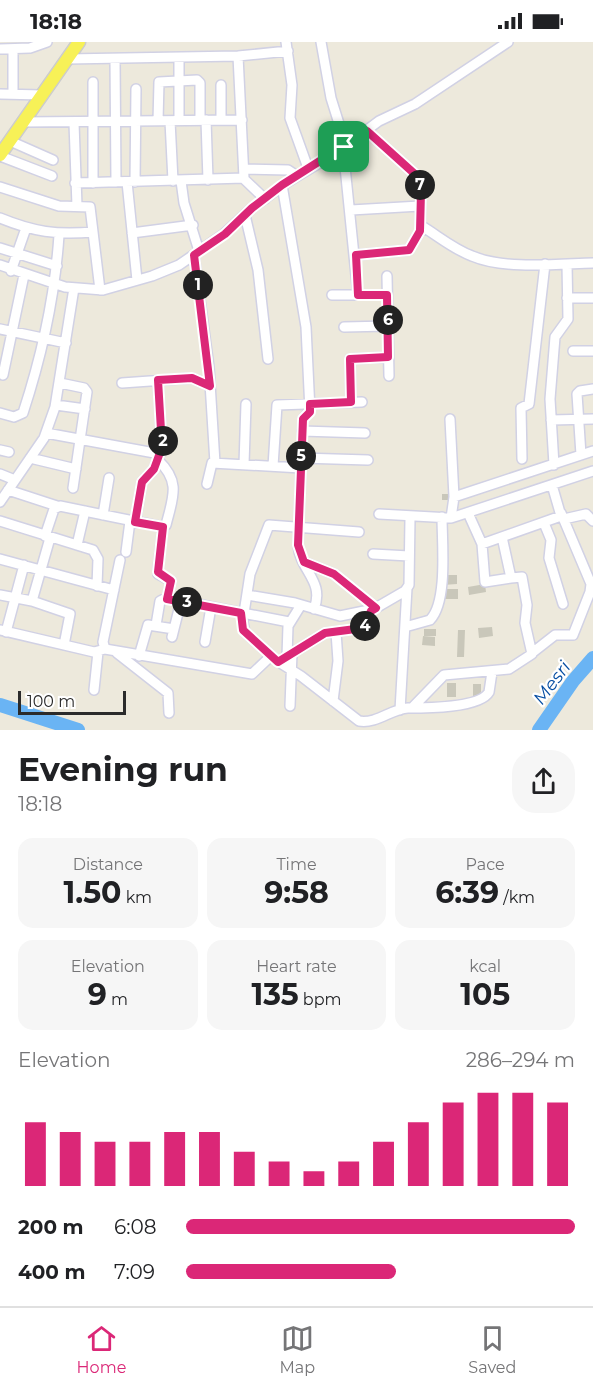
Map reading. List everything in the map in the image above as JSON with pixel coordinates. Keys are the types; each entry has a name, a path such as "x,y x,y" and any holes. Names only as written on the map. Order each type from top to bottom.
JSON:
{"main road":[{"path":"0,154 67,60 74,43"}],"street":[{"path":"0,49 33,48 47,42"},
{"path":"262,54 263,42"},
{"path":"321,42 331,98 345,146 358,295"},
{"path":"0,265 11,271 74,288 100,290 138,280 179,265 282,185 379,122 415,105 508,42"},
{"path":"67,60 238,56 262,54 287,47 292,85 290,118 308,168"},
{"path":"13,49 13,94"},
{"path":"238,56 245,174 265,199"},
{"path":"179,58 175,121 177,181 193,225 210,386 215,463"},
{"path":"115,59 116,182"},
{"path":"93,82 93,183"},
{"path":"158,121 158,83 200,82 208,180"},
{"path":"221,85 221,120"},
{"path":"136,89 131,182 132,233 138,280"},
{"path":"0,94 42,95"},
{"path":"23,122 242,120"},
{"path":"74,123 77,206"},
{"path":"356,255 409,250 417,239 420,225 417,176 367,131"},
{"path":"10,141 53,160"},
{"path":"0,154 52,176"},
{"path":"75,183 208,180 288,170 297,176"},
{"path":"282,185 306,327 310,412 303,419 298,549 318,594 314,609"},
{"path":"0,187 59,206 90,207 100,290"},
{"path":"351,210 420,206"},
{"path":"245,215 258,270 268,359"},
{"path":"0,218 26,228 59,235 93,232"},
{"path":"132,233 193,225"},
{"path":"420,225 474,257 545,264 593,263"},
{"path":"11,271 26,228"},
{"path":"0,413 14,417 23,413 44,339 56,283 59,235"},
{"path":"0,248 57,266"},
{"path":"522,459 521,408 529,404 545,264"},
{"path":"554,465 551,420 555,337 568,319 567,264"},
{"path":"3,375 24,275"},
{"path":"387,276 389,376"},
{"path":"0,502 46,433 56,405 74,288"},
{"path":"332,295 387,295"},
{"path":"567,298 593,298"},
{"path":"344,327 388,326"},
{"path":"0,329 66,343"},
{"path":"573,351 593,351"},
{"path":"351,402 350,359 388,357"},
{"path":"122,383 192,378 210,386"},
{"path":"126,552 142,482 152,471 163,441 158,380"},
{"path":"60,383 86,389 86,409 73,488"},
{"path":"581,455 577,392 593,390"},
{"path":"273,466 276,407 362,402"},
{"path":"244,464 246,404"},
{"path":"56,405 86,409"},
{"path":"405,627 426,622 434,616 439,601 447,518 454,497 450,419"},
{"path":"551,420 593,419"},
{"path":"302,431 365,433"},
{"path":"46,433 159,457 171,475 174,488 166,525 163,527 158,572 171,581 167,599"},
{"path":"454,497 593,451"},
{"path":"30,458 76,470"},
{"path":"207,483 210,465 215,463 273,466 368,460"},
{"path":"379,514 410,518 447,518 593,471"},
{"path":"0,474 15,480"},
{"path":"103,515 108,478"},
{"path":"412,708 444,675 509,669 555,635 573,635 591,584 552,485"},
{"path":"8,490 57,506 163,527"},
{"path":"32,601 57,506"},
{"path":"77,545 86,511"},
{"path":"468,513 482,544 485,582 522,577 527,605 525,623 532,653"},
{"path":"482,544 563,516 591,515"},
{"path":"400,710 410,518"},
{"path":"0,522 93,550 98,555 97,586"},
{"path":"359,532 274,523 267,527 251,571 243,613 243,630 274,659 292,670 354,719 363,722 400,710 482,700 489,692 492,672"},
{"path":"544,523 551,540 549,558 563,604"},
{"path":"501,537 511,578"},
{"path":"373,554 409,556"},
{"path":"0,559 114,590"},
{"path":"94,690 120,560"},
{"path":"304,562 334,574 373,609"},
{"path":"24,565 3,631 64,645 252,674 274,659 290,654 323,634 363,628 373,609"},
{"path":"247,595 301,605 337,616 373,609 407,588"},
{"path":"0,595 32,601 70,614 64,645"},
{"path":"156,626 160,601 167,599 289,622"},
{"path":"139,656 147,626 156,626 173,633 181,601"},
{"path":"290,706 292,670 289,622 301,605"},
{"path":"205,642 211,607"},
{"path":"333,701 338,661 336,632"},
{"path":"117,653 168,693 169,713"}],"building":[{"path":"442,494 451,494 451,500 442,500"},
{"path":"443,575 457,575 457,584 443,585"},
{"path":"485,584 486,592 469,595 468,587"},
{"path":"442,589 458,589 458,599 442,599"},
{"path":"492,627 493,636 479,638 478,628"},
{"path":"424,629 436,629 436,636 424,636"},
{"path":"458,630 465,630 464,657 457,657"},
{"path":"423,636 435,637 435,646 422,645"},
{"path":"447,683 456,683 456,697 447,697"},
{"path":"473,684 481,684 481,698 473,697"}],"waterway":[{"name":"Mesri","path":"539,730 573,681 593,658"},
{"name":"Mesri","path":"0,705 78,730"}],"route":[{"path":"367,131 412,169 420,184 420,231 413,248 409,250 356,255 358,295 387,295 388,357 350,359 351,402 310,404 310,412 303,419 298,549 304,562 334,574 376,608 371,611 363,628 325,633 278,662 243,630 241,613 167,599 171,581 158,574 163,527 135,522 142,482 154,469 163,441 158,380 192,378 210,386 194,255 225,234 252,208 282,185 344,147 367,131"}]}
